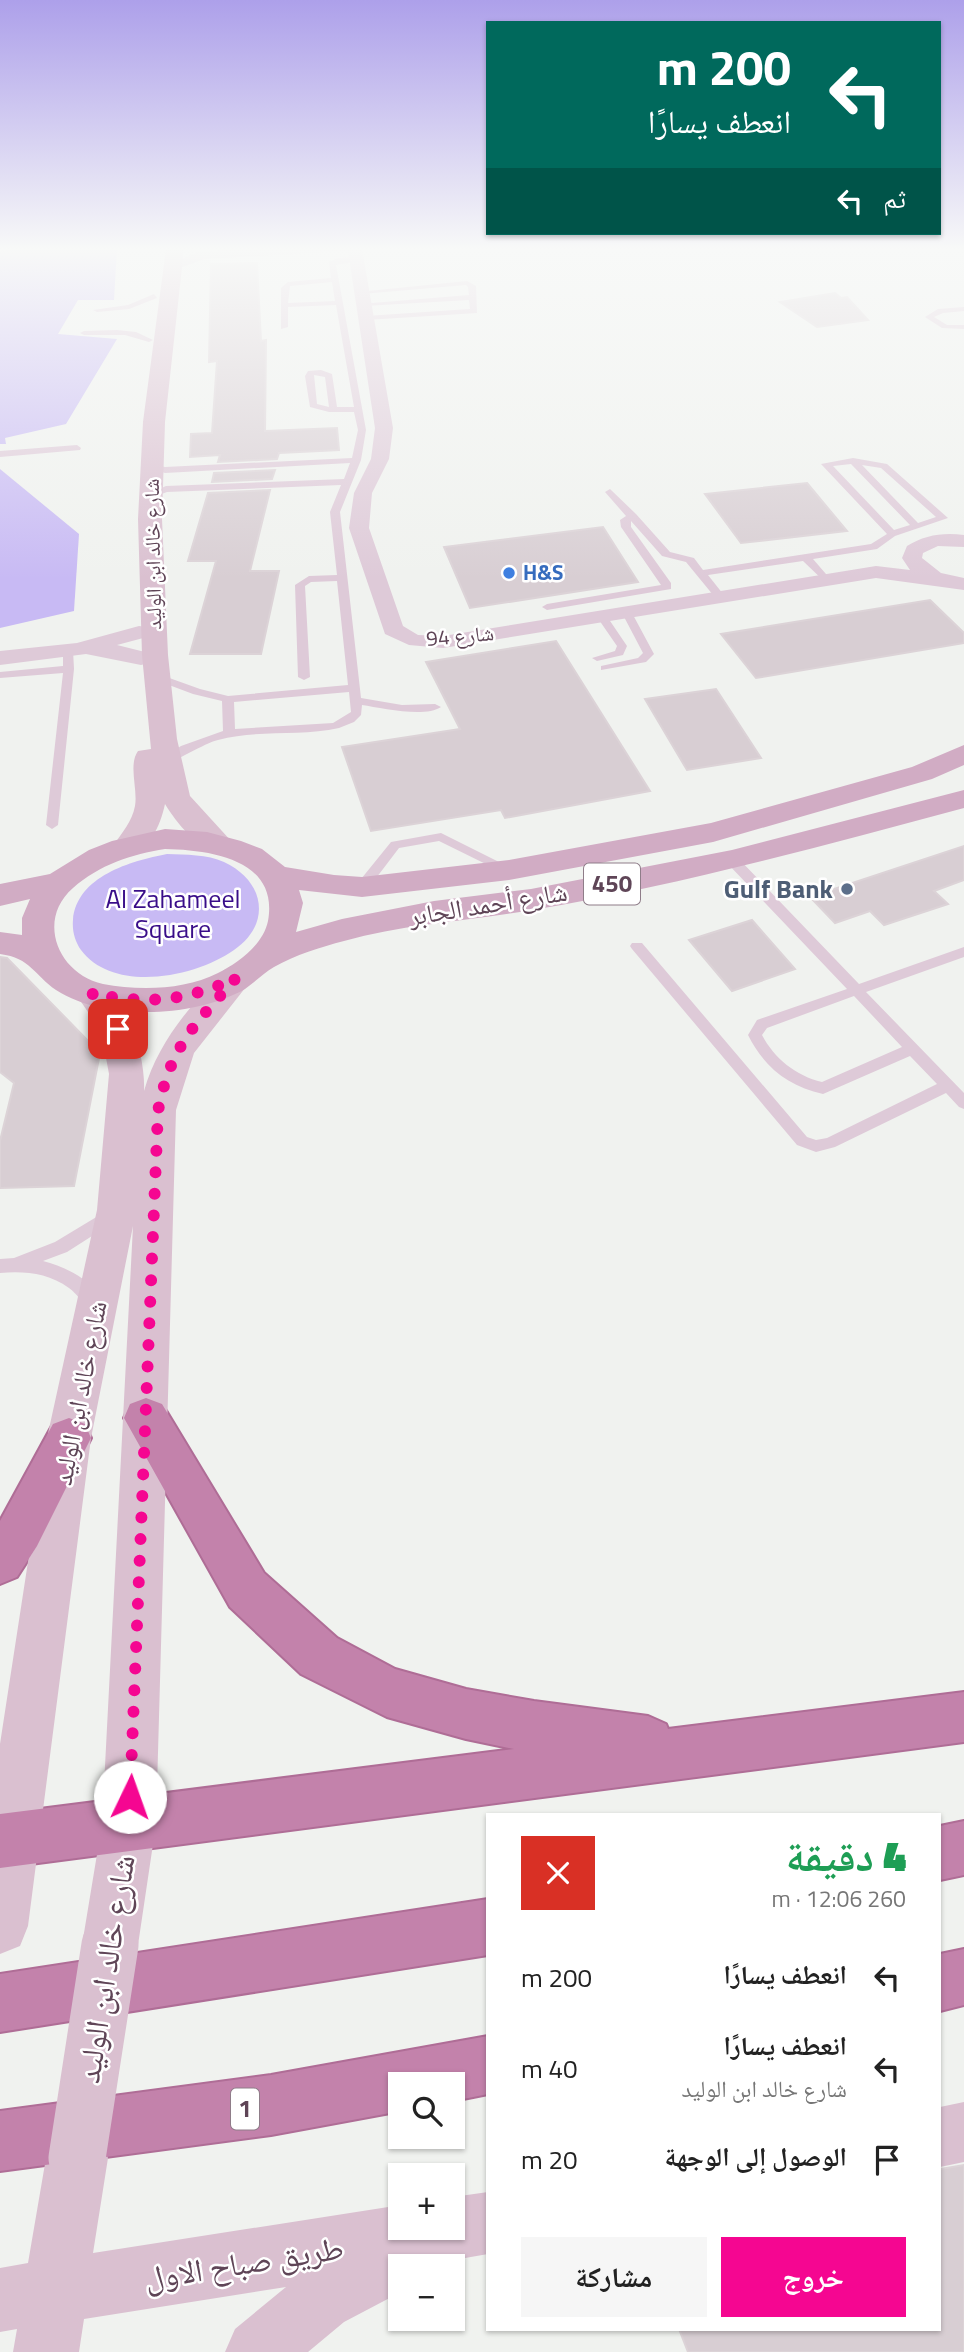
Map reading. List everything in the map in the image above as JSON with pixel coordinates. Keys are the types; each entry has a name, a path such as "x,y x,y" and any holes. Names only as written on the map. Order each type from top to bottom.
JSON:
{"highway":[{"path":"146,1418 247,1590 319,1656 387,1692 466,1714 534,1727 699,1749"},
{"path":"0,1561 21,1531 69,1438"},
{"path":"7,1840 964,1717"},
{"path":"941,1853 964,1849"},
{"path":"0,2003 486,1927"},
{"path":"941,1982 964,1977"},
{"name":"1","path":"0,2141 271,2105 486,2065"}],"main road":[{"name":"شارع خالد ابن الوليد","path":"129,845 142,830 152,807 139,632 134,506 147,359"},
{"name":"شارع خالد ابن الوليد","path":"159,359 150,550 157,677 175,796 183,809 217,842"},
{"name":"شارع أحمد الجابر","path":"276,876 334,886 362,887 509,870 713,832 922,773 964,754"},
{"name":"شارع أحمد الجابر","path":"248,969 303,942 342,930 434,912 531,900 732,860 964,799"},
{"name":"450","path":"248,969 200,993 149,1002 119,1000 92,993 55,972 44,958 38,943 37,927 49,896 61,882 92,860 129,845 174,838 217,842 241,850 261,862 276,876"},
{"path":"248,969 275,943 284,926 284,892 276,876"},
{"name":"450","path":"0,895 61,882"},
{"path":"417,882 409,894 410,901 424,910 434,912"},
{"name":"450","path":"0,943 16,945 44,958"},
{"name":"شارع خالد ابن الوليد","path":"34,2315 76,2158 129,1824 158,1111 164,1077 177,1050 190,1030 248,969"},
{"name":"شارع خالد ابن الوليد","path":"0,1926 7,1840 69,1438 117,1210 127,1074 118,1029 92,993"},
{"path":"941,2137 964,2132"},
{"path":"258,2352 321,2299 470,2227"},
{"name":"طريق صباح الاول","path":"34,2315 470,2227"}],"street":[{"name":"شارع 94","path":"372,359 384,443 380,459 363,493 359,528 393,629 412,640 429,642 827,581 876,572 935,541 961,541"},
{"path":"914,550 912,558 916,566 956,584"},
{"name":"شارع 94","path":"876,572 956,584"},
{"path":"72,656 139,632"},
{"path":"0,658 72,656 108,649 141,658"}],"lane":[{"path":"168,760 189,744 229,733 335,726 350,720 358,713 335,512 356,460 362,430 349,359"},
{"path":"333,409 329,376 326,372 311,373 309,376 313,405 321,409 333,409 358,409"},
{"path":"0,454 77,448"},
{"path":"152,467 165,470 356,460"},
{"path":"853,461 915,525"},
{"path":"701,573 874,547 892,534 943,517 884,466 853,461 826,464 892,534"},
{"path":"151,495 166,489 346,482"},
{"path":"610,492 666,554 688,559 722,599"},
{"path":"547,607 667,587 626,527 625,520 633,516"},
{"path":"806,558 827,581"},
{"path":"304,677 300,585 309,579 341,578"},
{"path":"606,668 642,660 649,654 627,613"},
{"path":"597,659 619,653 622,646 602,617"},
{"path":"0,675 72,656 52,825"},
{"path":"157,677 197,692 228,699 356,694 402,708 433,703"},
{"path":"228,699 229,733"},
{"path":"362,887 395,845 441,837 509,870"},
{"path":"732,860 964,1103"},
{"path":"637,946 803,1141 816,1146 830,1143 947,1086"},
{"path":"911,1049 823,1088 794,1080 760,1047 755,1035 762,1024 964,952"},
{"path":"18,1264 81,1236 117,1210"},
{"path":"0,1266 18,1264 56,1271 72,1279 97,1304"}],"green space":[{"path":"0,359 105,359 66,424 5,438 6,444 0,444"},
{"path":"0,469 79,534 74,611 0,628"},
{"name":"Al Zahameel Square","path":"167,854 211,858 238,870 255,891 259,903 254,928 246,940 218,960 178,973 156,977 134,976 113,972 95,964 81,950 74,932 73,920 84,892 108,873 122,866"}],"building":[{"path":"209,359 266,359 265,431 337,428 339,450 279,453 277,459 218,462 220,455 190,457 191,434 212,433 217,361 209,362"},
{"path":"275,470 272,479 212,482 214,473"},
{"path":"807,483 847,531 741,543 705,494"},
{"path":"270,490 250,571 279,571 261,654 190,654 216,561 188,561 208,493"},
{"path":"603,527 638,582 470,608 444,547"},
{"path":"930,600 964,633 964,643 756,678 721,634"},
{"path":"556,641 650,791 505,818 501,810 371,831 342,747 460,729 426,662"},
{"path":"716,689 761,758 687,770 645,699"},
{"path":"964,846 964,880 934,891 948,904 884,925 870,911 835,923 810,897"},
{"path":"752,920 795,969 732,991 689,940"},
{"path":"0,957 7,958 100,1053 74,1186 0,1188 0,1141 14,1083 0,1072"},
{"path":"964,2165 964,2352 688,2352 680,2331 941,2331 941,2169"}],"place":[{"name":"H&S","path":"509,573"},
{"name":"Gulf Bank","path":"847,889"}],"route":[{"path":"118,1029 92,993 119,1000 149,1002 210,990 236,978 190,1030 177,1050 164,1077 158,1111 130,1797"}]}
